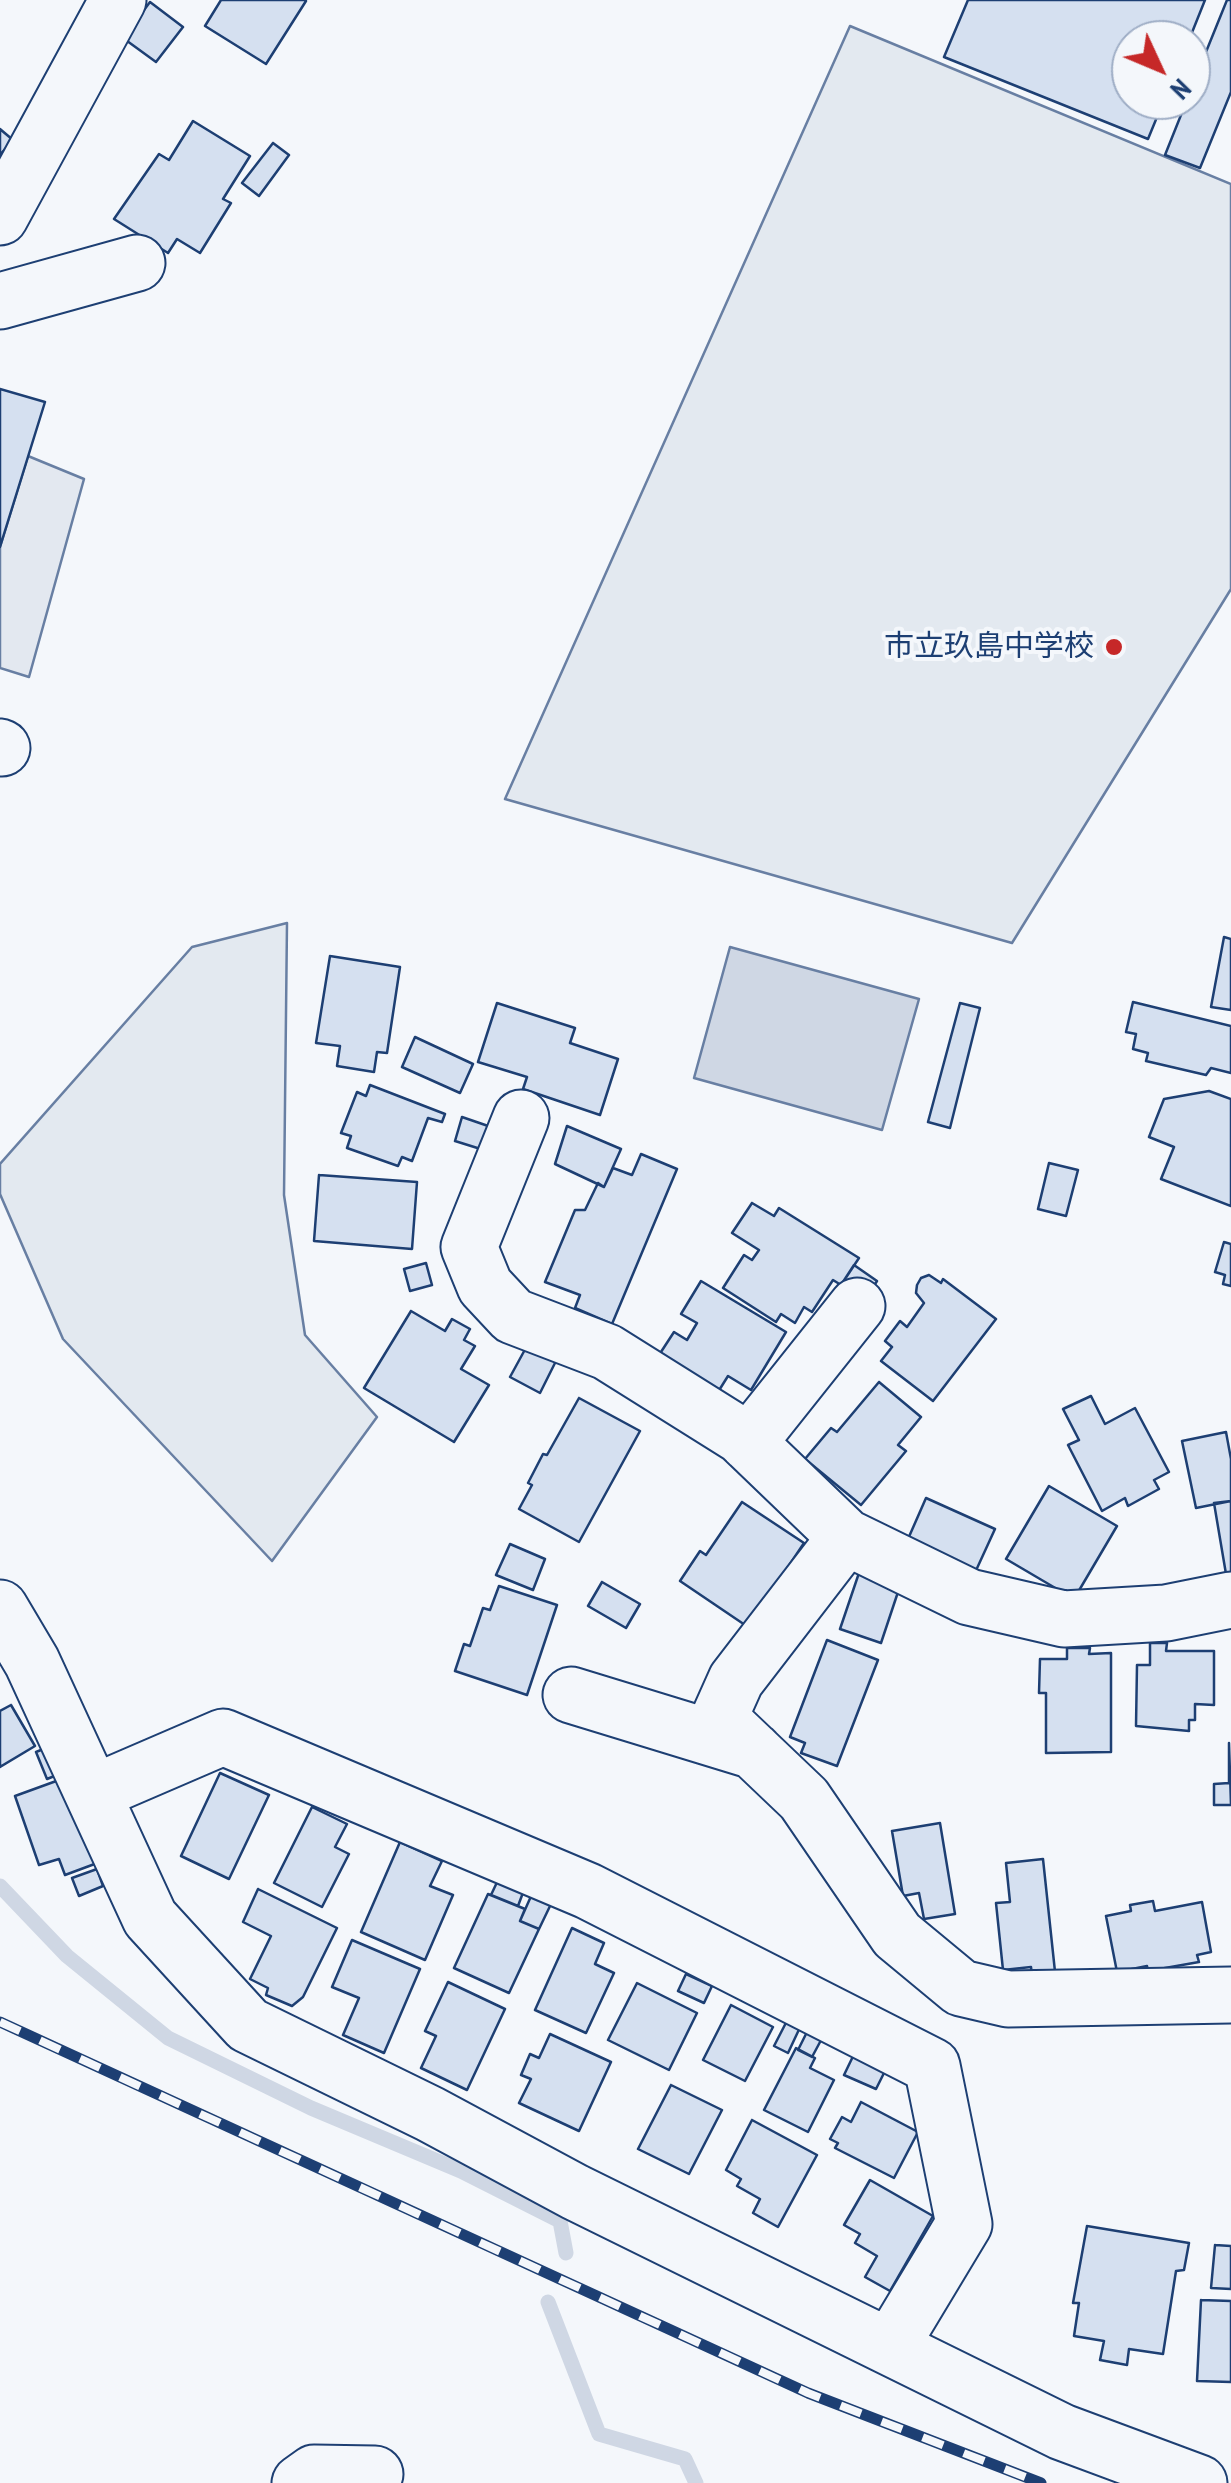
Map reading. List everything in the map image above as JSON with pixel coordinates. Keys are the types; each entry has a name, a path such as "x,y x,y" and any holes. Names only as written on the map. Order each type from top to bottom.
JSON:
{"street":[{"path":"0,217 118,0"},
{"path":"0,302 137,263"},
{"path":"521,1118 469,1246 485,1286 514,1316 607,1352 748,1443 846,1537 969,1597 1064,1620 1166,1613 1231,1600"},
{"path":"748,1443 857,1306"},
{"path":"846,1537 736,1680 719,1718 804,1799 897,1935 962,1988 1008,1999 1231,1995"},
{"path":"0,1608 32,1662 150,1918 248,2024 430,2114 575,2192 1062,2432 1199,2483"},
{"path":"571,1694 754,1751"},
{"path":"93,1794 223,1737 588,1892 932,2066 964,2224 890,2347"},
{"path":"300,2483 314,2473 374,2474"}],"shaded area":[{"path":"850,26 1231,184 1231,589 1012,943 505,799"},
{"path":"28,456 84,479 29,677 0,668 0,547"},
{"path":"287,923 284,1195 305,1335 377,1417 272,1561 63,1339 0,1194 0,1164 192,947"},
{"path":"730,947 919,999 882,1130 694,1078"}],"building":[{"path":"221,0 306,1 266,64 205,26"},
{"path":"968,0 1205,0 1197,20 1111,20 1111,120 1156,120 1148,139 944,57"},
{"path":"1227,0 1231,0 1231,92 1200,168 1165,155 1179,120 1211,120 1211,40"},
{"path":"150,2 183,27 156,62 123,38"},
{"path":"193,121 250,156 223,199 231,203 200,253 177,239 168,253 114,219 159,154 169,160"},
{"path":"0,129 13,140 0,155"},
{"path":"273,143 289,155 259,196 242,183"},
{"path":"0,389 45,402 0,547"},
{"path":"1224,937 1231,939 1231,1010 1211,1007"},
{"path":"330,956 400,967 387,1053 377,1052 374,1072 337,1066 340,1046 316,1043"},
{"path":"1133,1002 1231,1026 1231,1073 1211,1068 1206,1075 1146,1061 1148,1053 1133,1049 1136,1034 1126,1032"},
{"path":"497,1003 575,1028 570,1043 618,1059 600,1115 523,1089 527,1077 478,1062"},
{"path":"960,1003 980,1008 950,1128 928,1122"},
{"path":"415,1037 473,1064 460,1093 402,1067"},
{"path":"370,1085 445,1114 442,1122 428,1118 412,1161 402,1157 398,1166 347,1148 351,1136 341,1133 357,1092 366,1096"},
{"path":"1209,1091 1231,1099 1231,1206 1161,1179 1174,1147 1149,1137 1164,1099"},
{"path":"462,1117 494,1128 487,1151 455,1141"},
{"path":"567,1126 621,1149 604,1187 555,1164"},
{"path":"641,1154 677,1169 612,1324 575,1308 580,1295 545,1282 575,1210 585,1210 598,1183 604,1187 613,1168 632,1175"},
{"path":"1049,1163 1078,1170 1066,1216 1038,1209"},
{"path":"319,1175 417,1182 412,1249 314,1241"},
{"path":"752,1203 774,1216 779,1208 859,1258 841,1285 833,1280 812,1312 804,1307 795,1323 781,1314 776,1322 723,1288 744,1255 752,1260 759,1250 732,1233"},
{"path":"1224,1242 1231,1244 1231,1286 1223,1284 1225,1275 1215,1272"},
{"path":"426,1263 432,1285 410,1291 404,1269"},
{"path":"854,1265 877,1281 865,1300 841,1285"},
{"path":"929,1275 941,1283 943,1279 996,1319 933,1401 881,1361 892,1347 885,1341 900,1321 907,1327 924,1303 916,1293 917,1285"},
{"path":"701,1281 786,1332 751,1390 728,1376 713,1400 659,1355 674,1332 687,1340 697,1323 681,1314"},
{"path":"411,1311 445,1331 452,1319 470,1329 464,1340 475,1346 461,1369 489,1385 454,1442 364,1388"},
{"path":"528,1344 557,1359 540,1393 510,1377"},
{"path":"879,1382 921,1417 898,1445 906,1451 861,1505 805,1459 831,1428 837,1432"},
{"path":"1091,1396 1105,1424 1135,1408 1169,1472 1154,1480 1159,1489 1128,1506 1125,1498 1102,1511 1068,1445 1079,1440 1063,1409"},
{"path":"579,1398 640,1431 579,1542 519,1509 543,1454 547,1455"},
{"path":"1226,1432 1231,1459 1231,1501 1196,1508 1182,1441"},
{"path":"1049,1486 1117,1526 1074,1599 1006,1559"},
{"path":"926,1498 995,1529 973,1577 908,1539"},
{"path":"1231,1501 1231,1573 1226,1574 1214,1503"},
{"path":"742,1502 804,1543 748,1627 680,1581 700,1551 706,1555"},
{"path":"510,1544 545,1559 533,1590 496,1575"},
{"path":"861,1567 902,1580 881,1643 840,1629"},
{"path":"602,1582 640,1604 626,1628 588,1606"},
{"path":"499,1586 557,1605 527,1695 455,1671 464,1644 470,1646 483,1608 490,1610"},
{"path":"827,1640 878,1660 837,1766 801,1753 805,1743 790,1737"},
{"path":"1150,1643 1167,1643 1166,1651 1214,1651 1214,1705 1195,1704 1195,1720 1189,1720 1189,1731 1136,1726 1137,1665 1150,1665"},
{"path":"1067,1648 1090,1648 1089,1654 1111,1653 1111,1752 1046,1753 1046,1693 1039,1693 1040,1659 1067,1659"},
{"path":"11,1705 35,1746 0,1767 0,1711"},
{"path":"1229,1743 1231,1805 1214,1805 1214,1784 1229,1783"},
{"path":"56,1744 67,1771 47,1779 36,1752"},
{"path":"220,1773 269,1795 229,1879 181,1856"},
{"path":"70,1776 100,1862 65,1875 59,1859 39,1865 15,1796"},
{"path":"312,1807 347,1824 335,1847 349,1854 322,1907 274,1883"},
{"path":"940,1823 955,1914 924,1919 919,1893 903,1896 892,1831"},
{"path":"400,1842 442,1861 430,1886 453,1895 425,1960 361,1932"},
{"path":"1043,1859 1056,1981 1033,1984 1031,1967 1003,1970 996,1903 1010,1902 1006,1863"},
{"path":"97,1869 103,1886 79,1896 72,1878"},
{"path":"499,1878 524,1890 518,1906 491,1895"},
{"path":"258,1889 337,1928 303,1997 292,2006 266,1995 268,1988 250,1979 271,1936 243,1922"},
{"path":"488,1894 525,1909 520,1921 539,1929 509,1993 454,1968"},
{"path":"532,1894 551,1904 539,1929 520,1921"},
{"path":"1153,1901 1155,1911 1202,1902 1211,1952 1197,1955 1199,1962 1117,1972 1106,1916 1131,1911 1130,1905"},
{"path":"572,1928 604,1943 595,1964 614,1973 586,2033 535,2010"},
{"path":"352,1940 420,1969 384,2053 343,2035 359,1998 332,1987"},
{"path":"686,1974 712,1986 704,2003 678,1991"},
{"path":"448,1982 505,2009 467,2090 421,2068 436,2036 425,2031"},
{"path":"637,1983 697,2013 669,2070 608,2040"},
{"path":"731,2005 773,2027 745,2081 703,2060"},
{"path":"790,2015 803,2021 788,2053 774,2046"},
{"path":"812,2022 827,2029 812,2057 798,2050"},
{"path":"550,2034 611,2062 579,2131 519,2103 531,2079 521,2075 530,2054 539,2058"},
{"path":"858,2046 890,2061 876,2089 844,2075"},
{"path":"796,2048 815,2058 810,2068 834,2080 808,2132 764,2110"},
{"path":"671,2085 722,2110 689,2174 638,2149"},
{"path":"861,2102 918,2132 894,2178 835,2148 838,2143 830,2139 842,2117 851,2122"},
{"path":"752,2120 817,2155 778,2227 753,2213 760,2199 737,2186 741,2179 726,2170"},
{"path":"870,2180 933,2216 890,2291 865,2277 877,2256 855,2243 860,2234 844,2225"},
{"path":"1087,2226 1189,2243 1184,2270 1176,2271 1163,2354 1129,2349 1127,2365 1100,2360 1104,2341 1074,2336 1079,2303 1073,2303"},
{"path":"1215,2245 1231,2246 1231,2289 1211,2288"},
{"path":"1201,2300 1231,2301 1231,2382 1197,2381"}],"waterway":[{"path":"0,1886 67,1956 168,2038 311,2108 461,2171 560,2221 566,2253"},
{"path":"548,2302 599,2434 685,2459 696,2483"}],"railway":[{"path":"0,2022 808,2393 1041,2483"}],"place":[{"name":"市立玖島中学校","path":"1114,647"}]}
